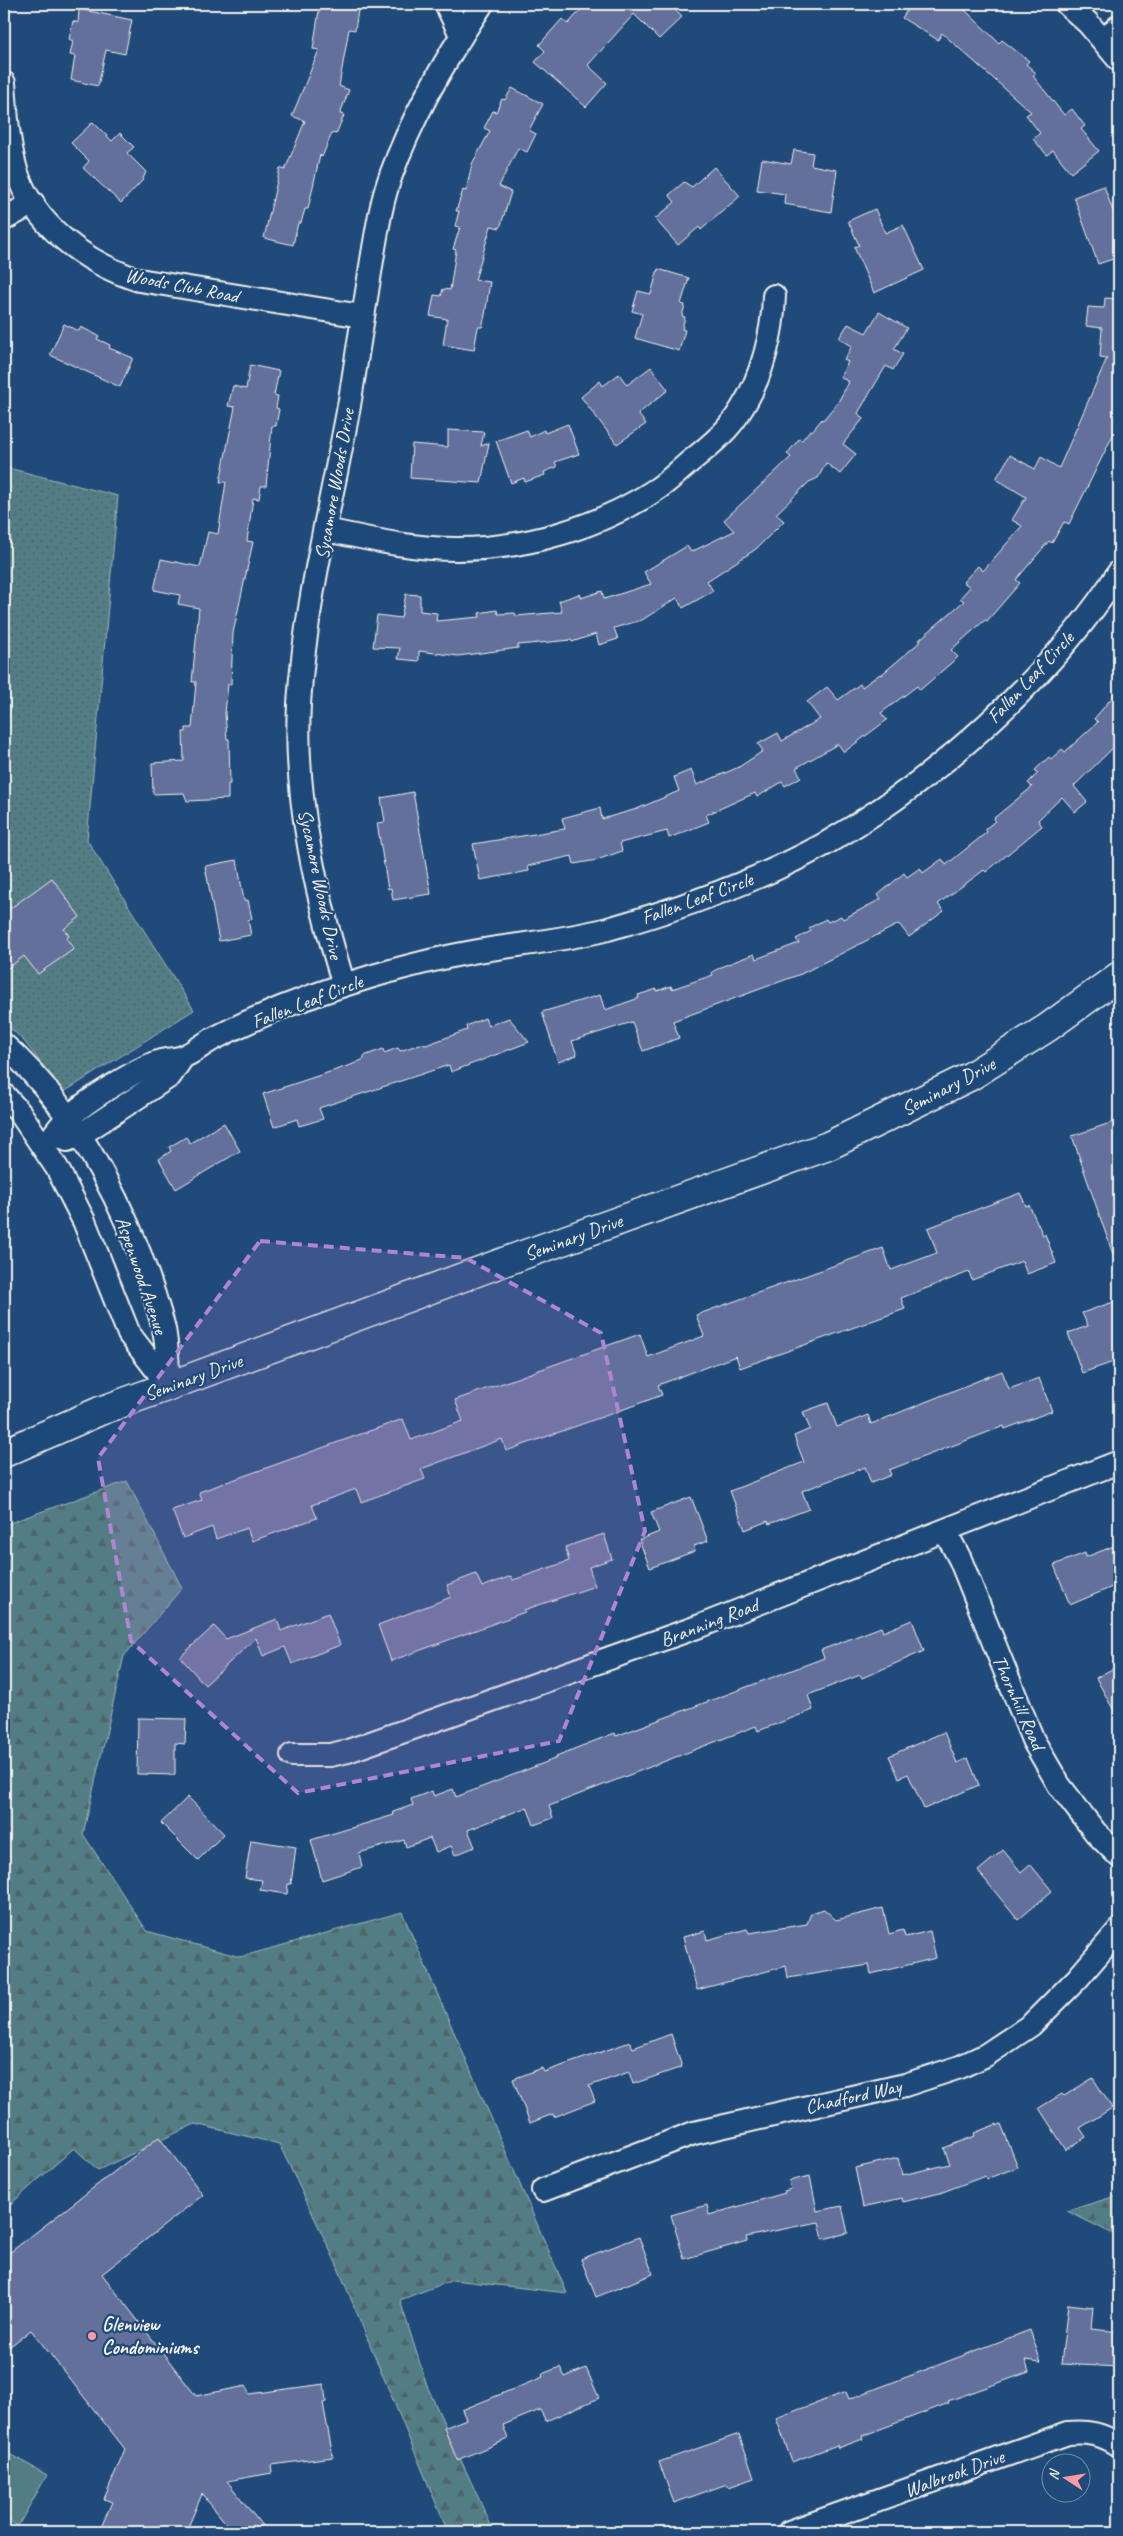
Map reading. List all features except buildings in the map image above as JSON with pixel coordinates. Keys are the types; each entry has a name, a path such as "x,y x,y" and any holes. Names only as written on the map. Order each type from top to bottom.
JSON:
{"main road":[{"name":"Seminary Drive","path":"4,1453 100,1411 509,1260 828,1146 971,1076 1047,1028 1119,976"}],"street":[{"path":"446,4 461,35"},
{"name":"Sycamore Woods Drive","path":"344,985 316,882 305,823 300,766 299,706 304,645 326,530 380,215 391,175 429,89 482,4"},
{"path":"1068,4 1103,40 1119,60"},
{"path":"1103,40 1119,26"},
{"name":"Woods Club Road","path":"4,83 9,140 17,172 42,218 57,234 94,262 117,274 139,280 362,316"},
{"path":"4,219 33,203"},
{"path":"326,530 396,544 458,549 531,541 570,530 616,511 658,489 718,439 742,409 761,364 774,313 774,296"},
{"name":"Fallen Leaf Circle","path":"44,1148 74,1127 97,1096 159,1061 182,1058 214,1038 312,995 376,975 476,951 536,943 606,929 750,880 825,844 893,800 934,770 996,715 1052,657 1105,594 1119,572"},
{"name":"Aspenwood Avenue","path":"4,1045 44,1088 74,1127 119,1206 142,1263 164,1327 169,1386"},
{"name":"Aspenwood Avenue","path":"4,1095 20,1113 57,1168 84,1221 129,1334 169,1386"},
{"name":"Branning Road","path":"292,1755 330,1755 348,1751 700,1626 1119,1462"},
{"name":"Thornhill Road","path":"945,1531 960,1559 1020,1711 1058,1786 1096,1833 1119,1856"},
{"name":"Chadford Way","path":"544,2190 694,2133 905,2085 960,2067 992,2051 1031,2025 1077,1979 1119,1930"},
{"name":"Walbrook Drive","path":"789,2532 1068,2433 1086,2432 1106,2437 1119,2445"}],"highlighted area":[{"path":"260,1241 466,1258 601,1333 645,1531 559,1741 298,1793 131,1641 98,1458"}],"green space":[{"path":"4,467 118,496 87,840 194,1010 64,1092 23,1040 4,1022"},
{"path":"127,1481 182,1588 124,1656 83,1834 147,1931 240,1957 402,1912 567,2293 453,2280 400,2300 427,2386 494,2532 448,2532 336,2263 279,2144 195,2124 98,2170 74,2148 4,2210 4,1525"},
{"path":"1119,2195 1119,2237 1067,2211"},
{"path":"4,2451 47,2475 18,2526 4,2518"}],"place":[{"name":"Glenview Condominiums","path":"92,2336"}]}
